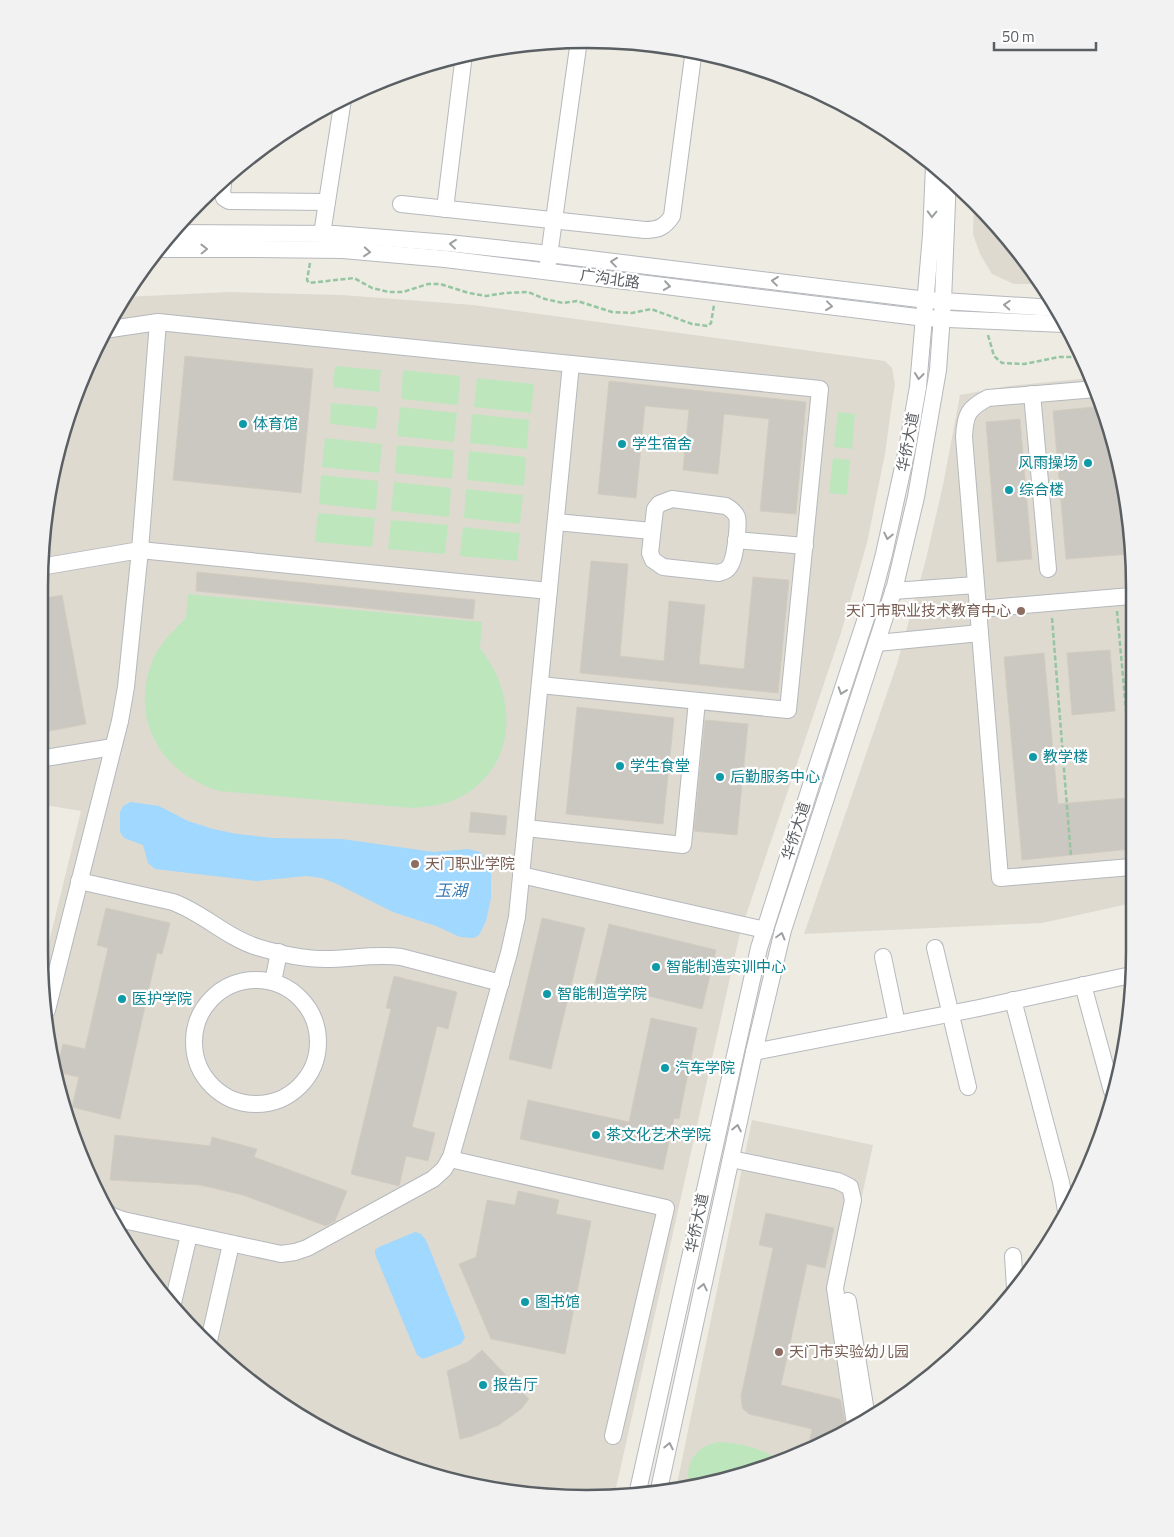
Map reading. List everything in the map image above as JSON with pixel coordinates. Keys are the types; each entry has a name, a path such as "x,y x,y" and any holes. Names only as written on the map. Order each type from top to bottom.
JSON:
{"street":[{"path":"549,262 578,48"},
{"path":"401,204 645,230 655,230 666,225 672,216 693,58"},
{"path":"445,209 463,62"},
{"path":"322,234 341,107"},
{"name":"华侨大道","path":"639,1487 764,930 871,602 884,554 907,449 918,387 927,300 934,174"},
{"name":"华侨大道","path":"660,1484 782,930 877,643 893,591 916,497 938,370 948,186"},
{"path":"222,190 224,198 229,201 327,202"},
{"name":"广沟北路","path":"179,233 322,234 448,243 715,292 942,320 1058,324"},
{"name":"广沟北路","path":"167,249 343,250 445,258 549,262 927,300 1048,308"},
{"path":"50,998 126,688 140,550 158,322"},
{"path":"114,329 158,322 820,389 788,710 540,685"},
{"path":"119,1219 281,1254 295,1252 307,1248 433,1179 444,1169 450,1159 501,983 517,918 571,364"},
{"path":"1088,390 988,398 977,403 969,411 965,421 964,437 1000,878 1126,867"},
{"path":"1032,394 1048,569"},
{"path":"672,499 726,506 733,510 737,516 738,524 736,540 733,560 730,566 726,571 719,573 663,567 653,560 650,553 655,509 659,504 672,499"},
{"path":"556,522 652,531"},
{"path":"736,540 804,546"},
{"path":"49,566 140,550 549,591"},
{"path":"893,591 976,585"},
{"path":"978,609 1123,597"},
{"path":"877,643 980,633"},
{"path":"526,828 683,845 697,701"},
{"path":"48,753 113,747"},
{"path":"521,875 764,930"},
{"path":"79,881 173,902 198,912 238,939 258,947 302,956 330,959 386,955 401,957 501,983"},
{"path":"935,948 968,1087"},
{"path":"273,982 279,952"},
{"path":"884,957 898,1024"},
{"path":"754,1052 1125,976"},
{"path":"253,980 273,982 292,991 306,1006 315,1024 318,1044 314,1064 304,1082 289,1095 271,1103 250,1104 230,1099 213,1087 201,1071 195,1051 195,1030 202,1011 215,995 233,984 253,980"},
{"path":"1084,985 1110,1082"},
{"path":"1013,1000 1061,1182 1064,1201"},
{"path":"450,1159 666,1208 613,1436"},
{"path":"731,1159 838,1181 850,1187 853,1200 835,1288 854,1419"},
{"path":"174,1297 189,1234"},
{"path":"210,1335 231,1244"},
{"path":"1013,1256 1014,1279"},
{"path":"848,1301 866,1412"}],"path":[{"path":"313,250 307,280 310,283 346,277 354,278 372,288 389,292 403,292 428,284 440,284 486,296 528,292 545,299 563,303 577,301 612,312 632,313 650,309 692,324 708,326 713,318 715,292"},
{"path":"984,321 994,356 1002,363 1024,364 1059,357 1074,356"},
{"path":"1123,597 1126,669"},
{"path":"1050,603 1073,872"}],"shaded area":[{"path":"974,212 993,231 1034,284 1014,284 992,274 980,254 973,234"},
{"name":"天门职业学院","path":"229,292 342,295 473,305 885,361 892,368 895,384 885,454 867,543 840,636 740,933 616,1488 587,1490 517,1485 447,1471 414,1461 348,1434 287,1399 231,1356 181,1306 138,1250 103,1189 89,1156 66,1090 52,1020 49,985 48,946 81,811 48,806 49,552 58,482 76,414 103,348 132,297"},
{"name":"天门市职业技术教育中心","path":"1084,379 1098,414 1116,482 1122,517 1126,587 1126,904 1042,923 804,934 897,664 926,559 943,485 960,395 1008,386"},
{"name":"天门市实验幼儿园","path":"752,1120 873,1145 843,1284 863,1413 826,1434 760,1461 727,1471 678,1481"}],"green space":[{"path":"335,366 381,370 379,392 333,387"},
{"path":"403,370 460,376 458,405 401,399"},
{"path":"477,378 534,384 531,413 474,407"},
{"path":"331,403 378,407 376,429 330,424"},
{"path":"400,407 457,413 454,442 397,436"},
{"path":"838,412 855,414 852,449 834,447"},
{"path":"472,414 529,420 527,449 470,443"},
{"path":"325,438 382,444 379,473 322,467"},
{"path":"397,445 454,450 452,479 395,473"},
{"path":"469,451 526,457 524,486 467,480"},
{"path":"833,458 850,460 847,495 829,493"},
{"path":"321,475 378,481 376,510 319,504"},
{"path":"394,482 451,488 449,517 391,511"},
{"path":"466,489 523,495 520,524 464,518"},
{"path":"318,513 375,518 372,547 315,542"},
{"path":"391,520 448,525 445,554 388,549"},
{"path":"463,527 520,533 517,561 460,556"},
{"path":"188,594 482,622 480,648 500,683 505,702 504,740 498,758 488,775 466,794 452,801 411,808 219,791 198,783 180,771 166,757 155,740 148,722 145,702 147,681 153,659 163,642 186,618"},
{"path":"718,1442 733,1443 751,1447 772,1456 727,1471 688,1480 688,1470 693,1457 703,1447"}],"water":[{"name":"玉湖","path":"131,802 159,806 188,821 237,834 273,838 342,839 434,852 468,849 480,852 489,862 491,874 491,898 486,921 479,935 474,938 460,937 436,926 393,912 322,878 306,876 257,881 155,869 148,863 143,845 124,838 120,832 120,812 123,806"},
{"path":"415,1232 421,1234 426,1240 465,1337 461,1344 423,1359 417,1355 375,1254 375,1250 379,1247"}],"building":[{"name":"体育馆","path":"185,356 313,369 301,493 173,480"},
{"name":"学生宿舍","path":"609,381 806,402 796,514 760,511 769,419 724,414 718,474 683,470 689,410 645,406 636,498 598,494"},
{"name":"风雨操场","path":"1095,407 1108,447 1116,482 1122,517 1125,554 1066,559 1053,411"},
{"name":"综合楼","path":"1020,419 1032,559 997,562 986,422"},
{"path":"591,561 628,564 620,656 664,661 669,601 705,605 699,664 744,669 753,577 789,580 778,693 580,673"},
{"path":"197,572 475,600 473,619 196,591"},
{"path":"62,595 86,724 49,731 48,725 48,598"},
{"path":"1110,650 1115,711 1072,715 1067,653"},
{"name":"教学楼","path":"1044,653 1058,804 1126,798 1126,850 1022,860 1004,657"},
{"name":"学生食堂","path":"577,707 674,718 663,824 566,814"},
{"name":"后勤服务中心","path":"705,720 748,724 737,835 694,831"},
{"path":"471,812 507,816 505,835 469,832"},
{"name":"医护学院","path":"106,908 170,923 162,954 157,953 120,1119 72,1107 79,1077 62,1073 59,1060 63,1044 85,1049 108,948 97,945"},
{"name":"智能制造学院","path":"542,918 585,928 551,1069 509,1059"},
{"name":"智能制造实训中心","path":"609,924 716,950 702,1009 595,983"},
{"path":"394,976 457,992 448,1029 437,1026 412,1127 435,1133 428,1161 406,1156 399,1186 351,1174 391,1009 386,1008"},
{"path":"651,1018 697,1028 679,1119 674,1118 663,1170 520,1139 528,1100 629,1122"},
{"path":"115,1135 210,1146 212,1137 257,1149 254,1157 347,1191 335,1221 326,1226 243,1195 200,1185 110,1180"},
{"name":"图书馆","path":"518,1191 559,1200 556,1214 591,1221 565,1354 491,1339 459,1264 476,1257 487,1200 515,1205"},
{"path":"766,1213 834,1228 825,1268 807,1264 781,1385 841,1401 845,1423 809,1441 812,1429 749,1414 743,1409 741,1396 773,1248 759,1245"},
{"name":"报告厅","path":"482,1350 529,1399 521,1409 499,1425 460,1439 447,1371 468,1362"}],"place":[{"name":"体育馆","path":"243,424"},
{"name":"学生宿舍","path":"622,444"},
{"name":"风雨操场","path":"1088,463"},
{"name":"综合楼","path":"1009,490"},
{"name":"天门市职业技术教育中心","path":"1021,611"},
{"name":"教学楼","path":"1033,757"},
{"name":"学生食堂","path":"620,766"},
{"name":"后勤服务中心","path":"720,777"},
{"name":"天门职业学院","path":"415,864"},
{"name":"智能制造实训中心","path":"656,967"},
{"name":"智能制造学院","path":"547,994"},
{"name":"医护学院","path":"122,999"},
{"name":"汽车学院","path":"665,1068"},
{"name":"茶文化艺术学院","path":"596,1135"},
{"name":"图书馆","path":"525,1302"},
{"name":"天门市实验幼儿园","path":"779,1352"},
{"name":"报告厅","path":"483,1385"}]}
